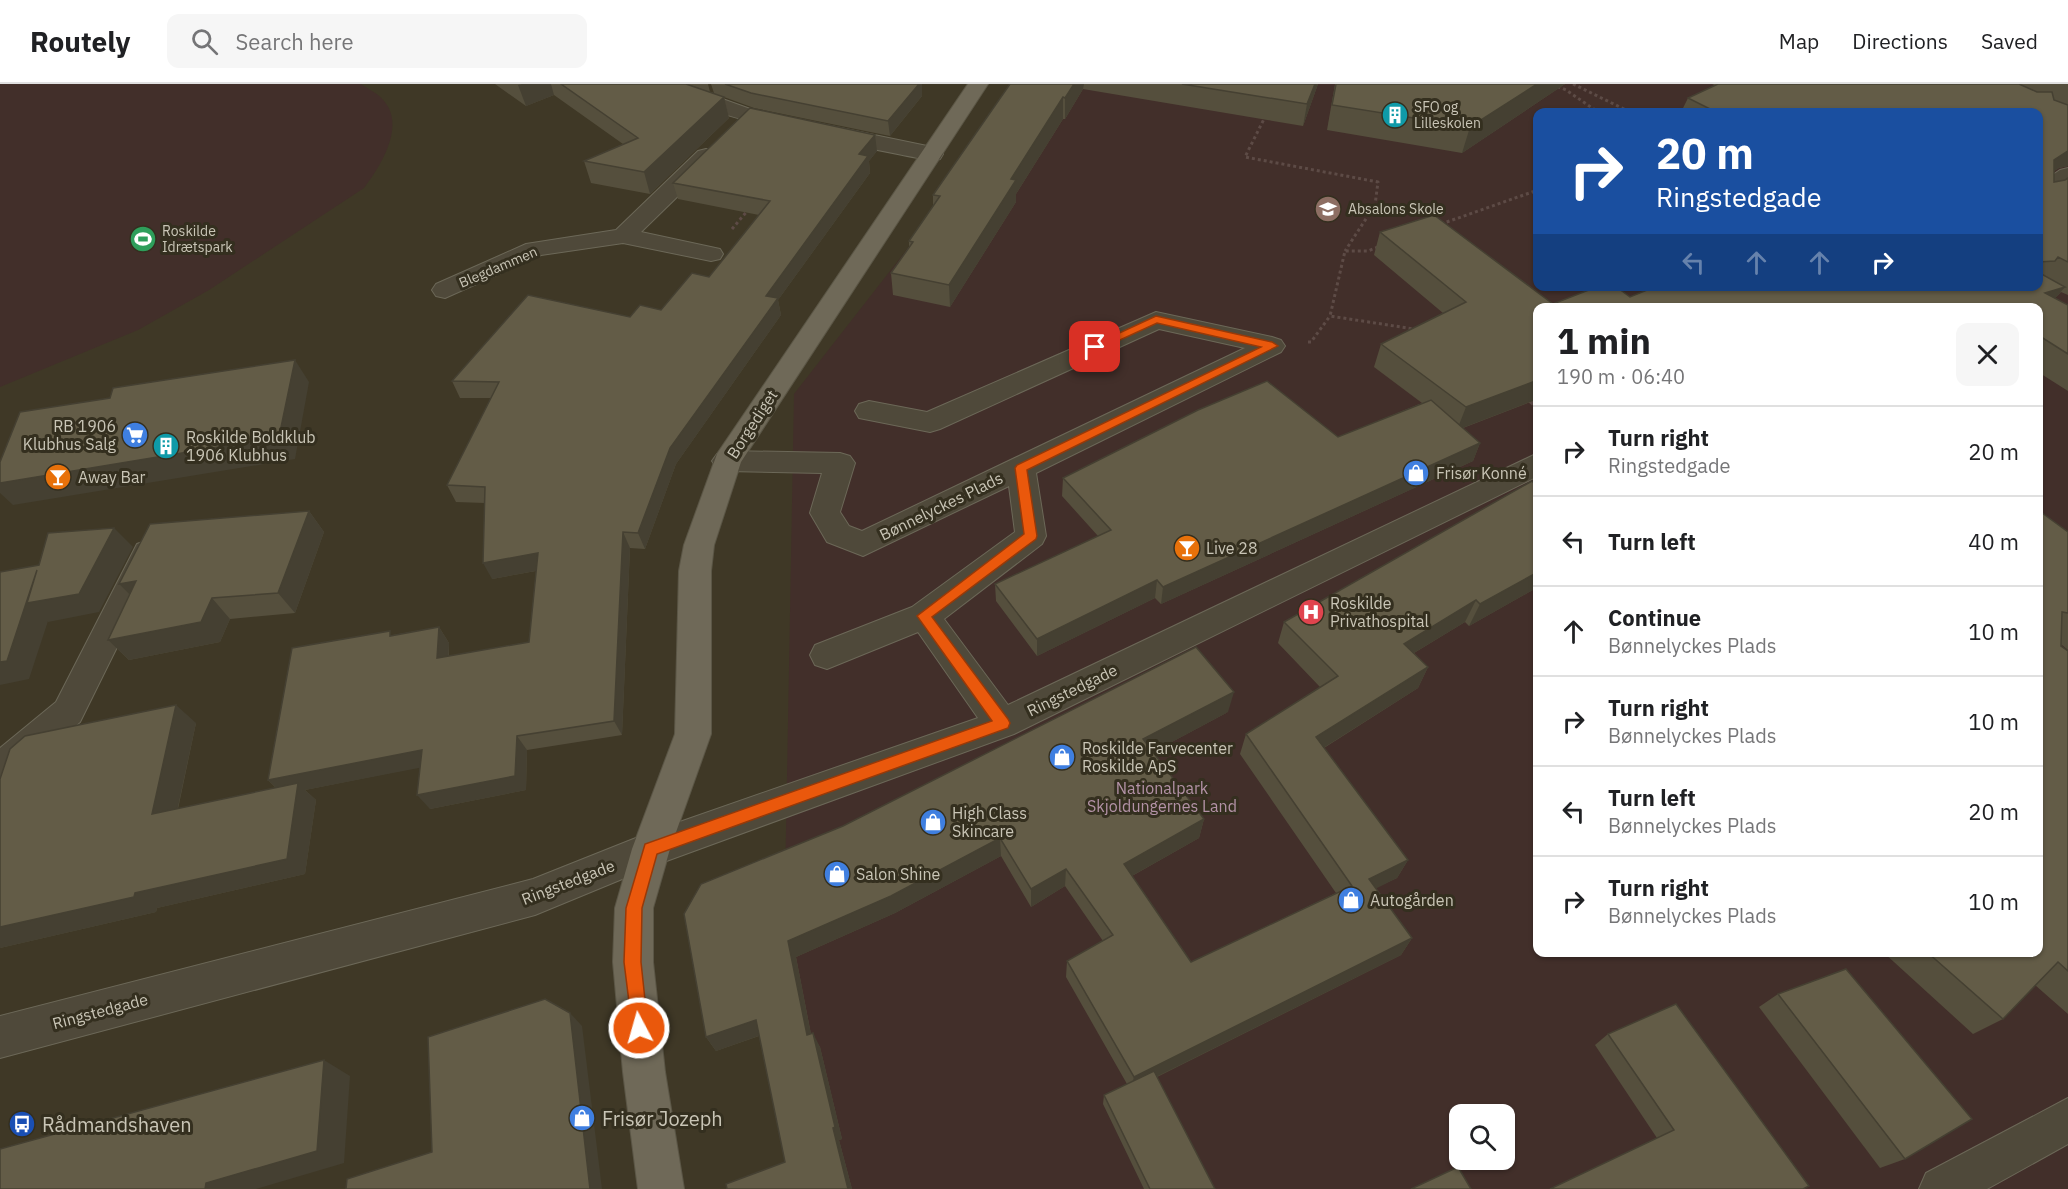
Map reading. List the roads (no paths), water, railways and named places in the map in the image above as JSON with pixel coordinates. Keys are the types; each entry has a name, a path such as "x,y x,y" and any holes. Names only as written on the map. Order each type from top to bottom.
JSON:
{"main road":[{"name":"Borgediget","path":"660,1189 644,1072 633,962 634,908 651,849 693,734 695,572 699,545 727,461 978,84"}],"street":[{"path":"667,84 734,129 932,154"},
{"path":"623,237 734,129"},
{"path":"2043,192 2068,175"},
{"name":"Blegdammen","path":"445,290 535,249 623,237 711,254"},
{"name":"Bønnelyckes Plads","path":"727,461 840,463 825,513 838,534 863,544 1272,346 1156,320 930,422 869,411"},
{"name":"Ringstedgade","path":"0,1037 535,897 651,849 1002,723 1533,465"},
{"name":"Bønnelyckes Plads","path":"924,616 1031,536 1021,468"},
{"path":"0,769 68,712 158,534"},
{"path":"827,655 924,616 1002,723"},
{"path":"1942,1189 2068,1120"}],"place":[{"name":"SFO og Lilleskolen","path":"1395,115"},
{"name":"Absalons Skole","path":"1328,209"},
{"name":"Roskilde Idrætspark","path":"143,239"},
{"name":"RB 1906 Klubhus Salg","path":"135,435"},
{"name":"Roskilde Boldklub 1906 Klubhus","path":"166,446"},
{"name":"Frisør Konné","path":"1416,473"},
{"name":"Away Bar","path":"58,477"},
{"name":"Live 28","path":"1187,548"},
{"name":"Roskilde Privathospital","path":"1311,612"},
{"name":"Roskilde Farvecenter Roskilde ApS","path":"1062,757"},
{"name":"High Class Skincare","path":"933,822"},
{"name":"Salon Shine","path":"837,874"},
{"name":"Autogården","path":"1351,900"},
{"name":"Frisør Jozeph","path":"582,1118"},
{"name":"Rådmandshaven","path":"22,1124"}],"park label":[{"name":"Nationalpark Skjoldungernes Land","path":"1162,797"}]}
